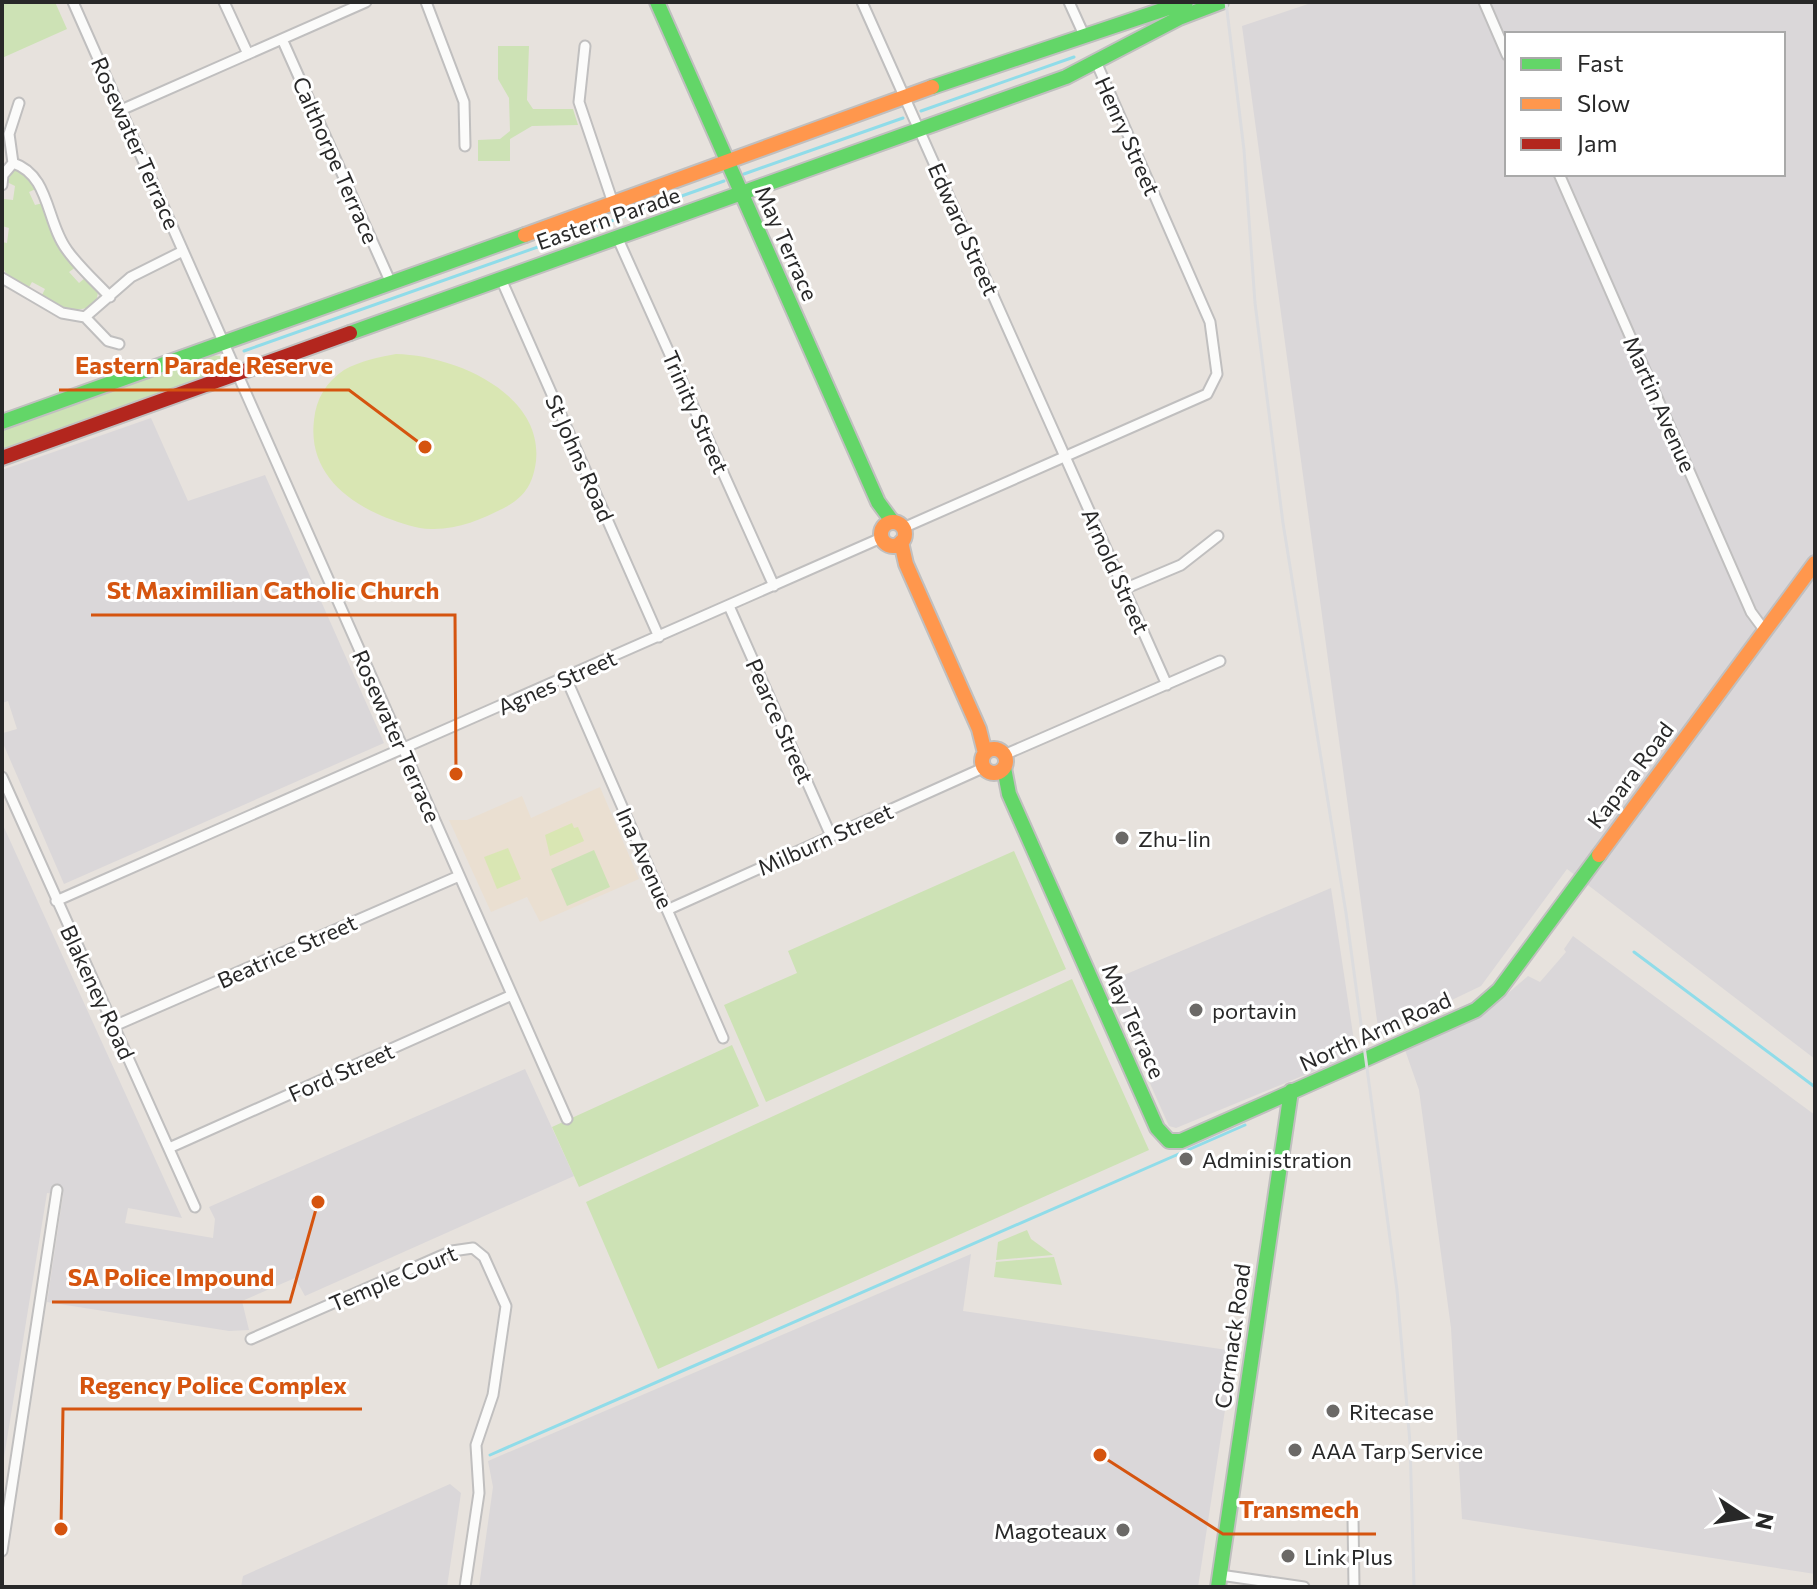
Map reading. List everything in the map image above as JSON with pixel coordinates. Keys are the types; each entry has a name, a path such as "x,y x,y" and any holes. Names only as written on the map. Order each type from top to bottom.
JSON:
{"main road":[{"name":"May Terrace","path":"657,2 1162,1136 1181,1141 1291,1091"},
{"name":"Eastern Parade","path":"2,422 390,281 728,163 904,96 1186,2"},
{"name":"Eastern Parade","path":"2,458 618,239 1097,64 1157,29 1221,2"},
{"path":"1119,23 1151,21 1157,29"},
{"name":"Kapara Road","path":"1476,1010 1499,990 1815,563"},
{"name":"North Arm Road","path":"1291,1091 1476,1010"},
{"name":"Cormack Road","path":"1219,1581 1291,1091"}],"street":[{"name":"Rosewater Terrace","path":"73,2 567,1119"},
{"path":"224,2 248,54"},
{"path":"121,110 366,2"},
{"path":"426,2 464,102 465,146"},
{"name":"Edward Street","path":"862,2 1066,456"},
{"path":"1069,2 1084,35"},
{"path":"1484,2 1505,50"},
{"name":"Calthorpe Terrace","path":"282,39 390,281"},
{"path":"585,46 579,102 613,203"},
{"name":"Henry Street","path":"1066,456 1211,390 1217,374 1204,306 1097,64"},
{"path":"2,185 3,175 13,163 9,134 19,103"},
{"path":"13,163 35,176 57,234 110,297"},
{"name":"Martin Avenue","path":"1560,176 1751,612 1765,631"},
{"name":"Trinity Street","path":"618,239 774,586"},
{"path":"85,317 131,277 183,251"},
{"path":"2,278 62,313 85,317 108,341 119,344"},
{"name":"St Johns Road","path":"501,279 659,637"},
{"name":"Agnes Street","path":"56,901 1066,456"},
{"name":"Arnold Street","path":"1066,456 1167,685"},
{"path":"1124,589 1181,565 1203,544 1218,536"},
{"name":"Pearce Street","path":"729,606 831,836"},
{"name":"Milburn Street","path":"667,910 1220,661"},
{"name":"Ina Avenue","path":"566,678 723,1038"},
{"name":"Blakeney Road","path":"2,777 195,1207"},
{"name":"Beatrice Street","path":"114,1026 459,876"},
{"name":"Ford Street","path":"169,1148 512,995"},
{"path":"2,1551 57,1190"},
{"name":"Temple Court","path":"251,1339 452,1251 473,1248 484,1257 506,1306 493,1395 476,1445 479,1493 465,1587"},
{"path":"1353,1518 1354,1587"},
{"path":"1219,1581 1304,1587"}],"shaded area":[{"path":"1314,2 1815,2 1815,1059 1567,869 1481,986 1379,1035 1242,26"},
{"path":"151,418 188,501 265,475 384,743 64,884 2,741 3,733 17,729 8,701 2,703 2,470"},
{"path":"600,787 639,879 540,922 527,897 491,912 449,820 467,820 522,796 531,818"},
{"path":"2,823 182,1218 128,1208 125,1223 213,1238 215,1219 209,1207 525,1069 574,1176 305,1296 295,1278 242,1301 249,1330 229,1331 47,1302 63,1195 47,1193 2,1470"},
{"path":"1331,888 1356,1054 1176,1128 1169,1126 1105,983"},
{"path":"1573,936 1815,1115 1815,1574 1462,1519 1451,1328 1419,1090 1405,1050 1493,1006 1528,976 1540,982 1566,952 1564,949"},
{"path":"971,1254 963,1311 1234,1351 1198,1587 479,1587 493,1487 488,1461"},
{"path":"450,1484 461,1493 447,1587 241,1587 243,1576"}],"green space":[{"path":"2,2 55,2 67,29 2,58"},
{"path":"498,46 529,46 527,100 533,109 573,109 578,125 532,126 510,139 510,161 478,161 478,140 500,139 510,131 509,98 498,79"},
{"path":"15,168 21,169 38,188 29,192 35,205 43,203 58,244 76,267 69,272 79,283 85,278 98,292 96,303 89,307 62,307 41,297 45,289 32,282 28,289 5,272 2,242 7,243 9,228 2,226 4,199 13,200 15,186 7,182"},
{"path":"396,354 442,361 467,370 510,397 525,415 534,437 536,461 533,476 523,494 504,508 470,523 428,529 404,524 371,511 343,493 332,481 317,454 314,438 315,412 320,398 332,380 344,370"},
{"path":"209,355 220,356 224,366 220,373 2,450 2,428"},
{"path":"572,823 574,828 578,827 584,841 550,856 545,835"},
{"path":"508,848 521,879 497,889 484,857"},
{"path":"594,850 610,887 567,906 551,869"},
{"path":"1014,851 1066,969 766,1102 724,1005 797,973 788,951"},
{"path":"1072,979 1149,1150 658,1369 586,1202"},
{"path":"732,1045 759,1106 579,1187 552,1127"},
{"path":"1027,1230 1031,1239 1053,1255 996,1260 998,1242"},
{"path":"1054,1257 1062,1285 994,1277 996,1262"}],"waterway":[{"path":"921,111 1074,57"},
{"path":"744,174 903,118"},
{"path":"244,351 724,181"},
{"path":"1634,952 1815,1087"},
{"path":"490,1455 1245,1125"}],"railway":[{"path":"1226,2 1244,150 1255,303 1283,523 1346,913 1397,1290 1410,1443 1414,1587"}],"traffic: fast":[{"path":"657,2 878,502 892,521"},
{"path":"932,87 1186,2"},
{"path":"350,333 1066,77 1179,18 1221,2"},
{"path":"2,422 525,235"},
{"path":"1004,768 1009,794 1157,1128 1169,1141 1181,1141 1476,1010 1499,990 1599,855"},
{"path":"1218,1587 1291,1091"}],"traffic: slow":[{"path":"525,235 932,87"},
{"path":"893,522 904,529 905,534 898,545 893,546 882,539 881,534 888,523 893,522"},
{"path":"901,542 906,564 979,729 985,753"},
{"path":"1599,855 1815,563"},
{"path":"994,749 1005,756 1006,761 999,772 994,773 983,766 982,761 989,750 994,749"}],"traffic: jam":[{"path":"2,458 350,333"}],"place":[{"name":"Eastern Parade Reserve","path":"425,447"},
{"name":"St Maximilian Catholic Church","path":"456,774"},
{"name":"Zhu-lin","path":"1122,838"},
{"name":"portavin","path":"1196,1010"},
{"name":"Administration","path":"1186,1159"},
{"name":"SA Police Impound","path":"318,1202"},
{"name":"Ritecase","path":"1333,1411"},
{"name":"AAA Tarp Service","path":"1295,1450"},
{"name":"Transmech","path":"1100,1455"},
{"name":"Regency Police Complex","path":"61,1529"},
{"name":"Magoteaux","path":"1123,1530"},
{"name":"Link Plus","path":"1288,1556"}]}
